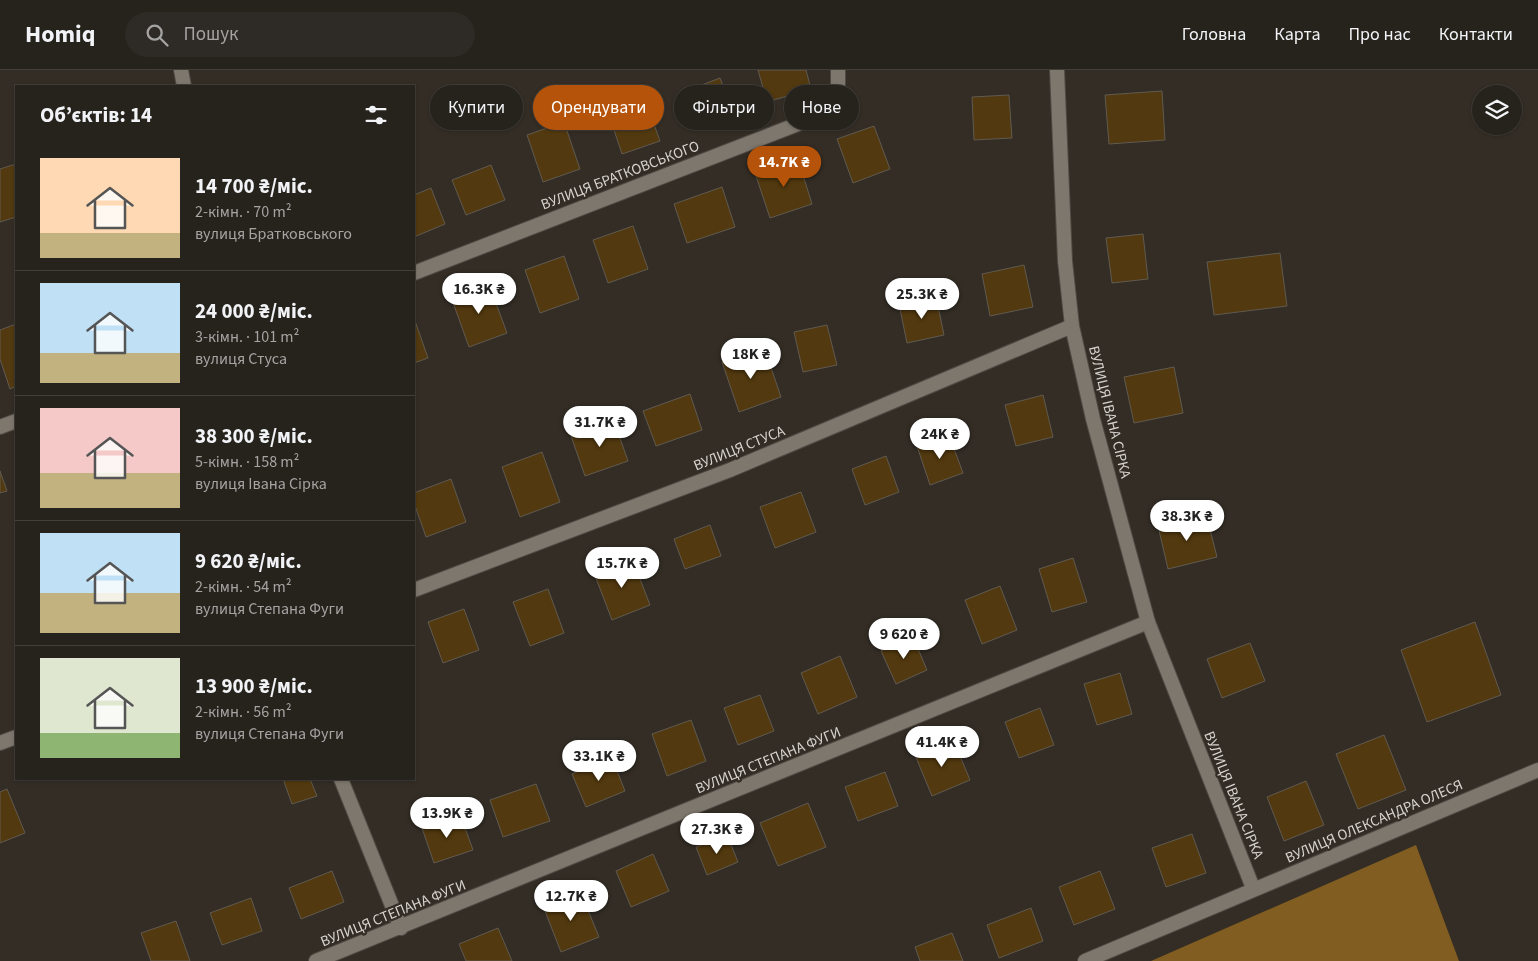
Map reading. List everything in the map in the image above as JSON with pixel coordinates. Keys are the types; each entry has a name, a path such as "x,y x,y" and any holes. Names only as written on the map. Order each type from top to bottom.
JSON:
{"street":[{"path":"181,70 184,85"},
{"name":"ВУЛИЦЯ БРАТКОВСЬКОГО","path":"415,273 816,117 838,86 838,70"},
{"name":"ВУЛИЦЯ ІВАНА СІРКА","path":"1057,70 1065,261 1072,326 1093,419 1148,622 1254,888"},
{"name":"ВУЛИЦЯ СТУСА","path":"415,590 730,470 1072,326"},
{"path":"0,427 15,421"},
{"name":"ВУЛИЦЯ СТЕПАНА ФУГИ","path":"316,961 401,928 1148,622"},
{"path":"0,743 15,737"},
{"name":"ВУЛИЦЯ ОЛЕКСАНДРА ОЛЕСЯ","path":"1085,961 1254,888 1538,770"},
{"path":"341,780 401,928"}],"shaded area":[{"path":"1416,845 1459,961 1151,961"}],"building":[{"path":"758,70 806,70 810,85 784,85 784,97 774,100 774,85 762,85"},
{"path":"720,78 723,85 702,85"},
{"path":"1162,91 1165,140 1109,144 1105,95"},
{"path":"1009,95 1012,138 974,140 972,97"},
{"path":"874,126 890,169 853,183 837,139"},
{"path":"541,130 567,130 580,169 543,182 527,135"},
{"path":"614,130 656,130 660,141 622,154"},
{"path":"798,159 812,204 770,218 755,173"},
{"path":"15,164 15,217 0,222 0,169"},
{"path":"491,165 505,200 466,215 452,180"},
{"path":"722,187 735,227 687,243 674,204"},
{"path":"431,188 445,224 415,237 415,195"},
{"path":"633,226 648,269 608,283 593,240"},
{"path":"1143,234 1148,279 1112,283 1106,238"},
{"path":"1280,253 1287,306 1214,315 1207,262"},
{"path":"564,256 579,299 540,313 525,270"},
{"path":"1024,265 1033,307 990,316 982,274"},
{"path":"489,284 507,333 469,347 451,297"},
{"path":"936,296 944,335 907,343 899,304"},
{"path":"415,321 428,358 415,363"},
{"path":"15,324 15,386 10,389 0,359 0,330"},
{"path":"827,325 837,365 803,372 794,332"},
{"path":"764,347 781,397 739,412 722,362"},
{"path":"1174,367 1183,413 1134,423 1124,377"},
{"path":"690,394 702,430 656,446 643,411"},
{"path":"1043,395 1053,437 1016,446 1005,405"},
{"path":"614,421 628,461 585,476 571,436"},
{"path":"949,435 963,473 930,485 917,446"},
{"path":"542,452 560,502 520,517 502,467"},
{"path":"886,456 899,492 865,505 852,469"},
{"path":"0,471 7,491 0,493"},
{"path":"451,479 466,522 426,537 415,506 415,493"},
{"path":"801,492 816,532 775,548 760,507"},
{"path":"1206,514 1217,557 1168,569 1158,526"},
{"path":"710,525 721,556 685,569 674,539"},
{"path":"632,558 650,605 612,620 594,573"},
{"path":"1073,558 1087,602 1052,612 1039,569"},
{"path":"1000,586 1017,630 982,644 965,600"},
{"path":"548,589 564,633 530,646 513,602"},
{"path":"464,609 479,650 443,663 428,622"},
{"path":"1475,622 1501,695 1427,722 1401,650"},
{"path":"913,637 927,670 896,684 881,651"},
{"path":"1250,643 1265,681 1222,698 1207,659"},
{"path":"840,656 857,697 818,714 801,673"},
{"path":"1120,673 1132,714 1097,725 1084,684"},
{"path":"760,695 774,731 738,745 724,708"},
{"path":"1040,708 1054,745 1019,758 1005,722"},
{"path":"691,720 706,761 667,776 652,734"},
{"path":"1384,735 1406,790 1358,809 1336,754"},
{"path":"953,739 970,780 932,796 915,755"},
{"path":"612,758 625,791 586,807 572,774"},
{"path":"885,772 898,806 858,821 845,787"},
{"path":"283,780 310,780 317,796 292,804"},
{"path":"1306,781 1324,825 1284,841 1267,797"},
{"path":"536,784 550,821 503,837 490,800"},
{"path":"7,789 25,833 0,843 0,792"},
{"path":"808,803 826,847 778,866 760,823"},
{"path":"460,814 473,850 434,863 422,828"},
{"path":"1192,834 1206,873 1166,887 1152,848"},
{"path":"727,835 738,862 707,875 696,847"},
{"path":"653,854 669,891 631,907 616,871"},
{"path":"332,871 344,902 301,919 289,888"},
{"path":"1100,871 1115,909 1074,925 1059,887"},
{"path":"580,891 599,937 561,952 543,906"},
{"path":"251,898 262,931 222,945 210,913"},
{"path":"1031,908 1043,941 999,958 987,925"},
{"path":"176,921 190,961 151,961 141,933"},
{"path":"498,928 512,961 466,961 459,944"},
{"path":"952,933 963,961 920,961 915,947"}]}
